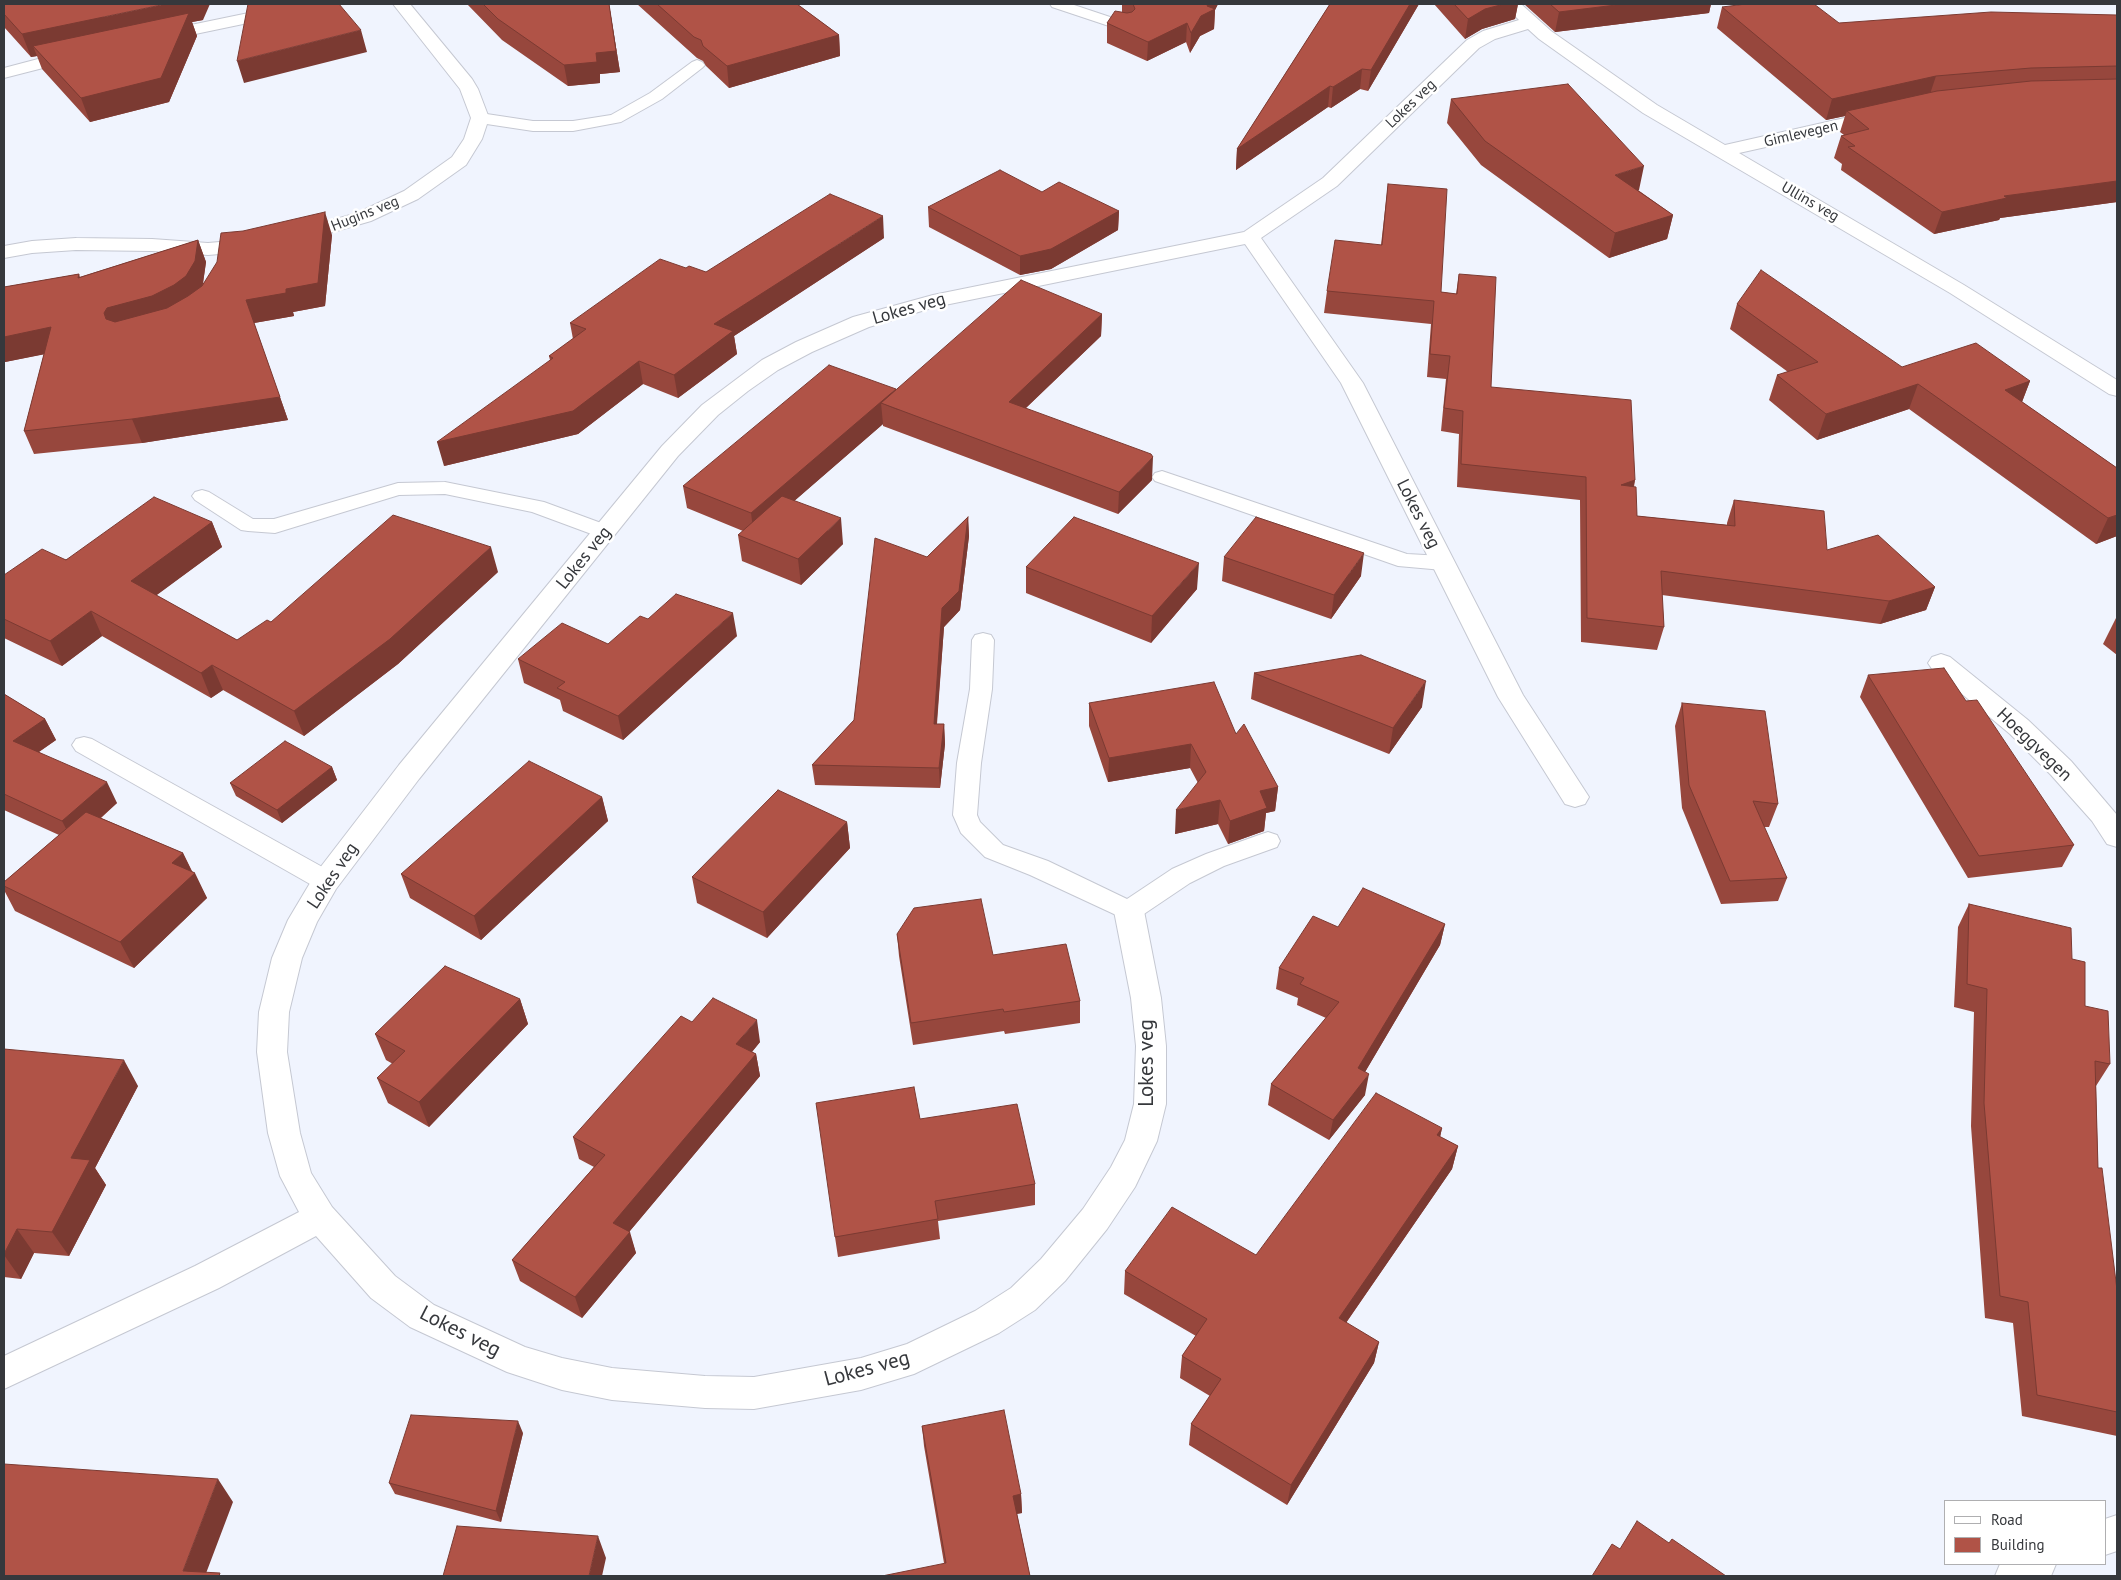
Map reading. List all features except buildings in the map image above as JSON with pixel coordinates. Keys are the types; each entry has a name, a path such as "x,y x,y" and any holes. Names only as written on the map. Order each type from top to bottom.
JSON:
{"street":[{"path":"138,41 315,4"},
{"path":"401,4 463,79 480,118"},
{"name":"Ullins veg","path":"1521,13 1571,55 1650,109 1949,284 2117,389"},
{"name":"Lokes veg","path":"1129,911 1146,998 1151,1046 1150,1104 1138,1148 1123,1177 1095,1220 1053,1270 1023,1299 987,1322 914,1358 861,1374 754,1393 656,1389 612,1384 562,1374 519,1361 422,1316 384,1287 320,1217 296,1176 284,1133 272,1052 274,1012 287,958 303,920 326,881 409,772 670,451 710,410 770,365 861,322 933,301 1250,237 1330,182 1473,44 1521,13"},
{"path":"4,72 92,50"},
{"name":"Gimlevegen","path":"1723,151 1901,112"},
{"name":"Hugins veg","path":"4,252 32,247 76,244 218,258 343,224 386,208 411,195 449,169 459,161 472,139 480,118"},
{"name":"Lokes veg","path":"1250,237 1352,383 1511,697 1575,798"},
{"name":"Hoeggvegen","path":"1941,663 2019,727 2061,768 2102,814 2117,837"},
{"path":"4,1373 207,1277 320,1217"},
{"path":"2014,1576 2035,1565"}],"lane":[{"path":"1058,4 1126,27"},
{"path":"480,118 533,126 573,126 615,119 656,96 697,65"},
{"path":"1162,477 1405,561 1443,563"},
{"path":"202,496 248,525 275,526 398,488 445,488 537,507 605,532"},
{"path":"983,640 981,689 969,763 965,815 970,828 994,851 1039,868 1129,911 1181,876 1215,860 1268,841"},
{"path":"84,745 326,881"}]}
